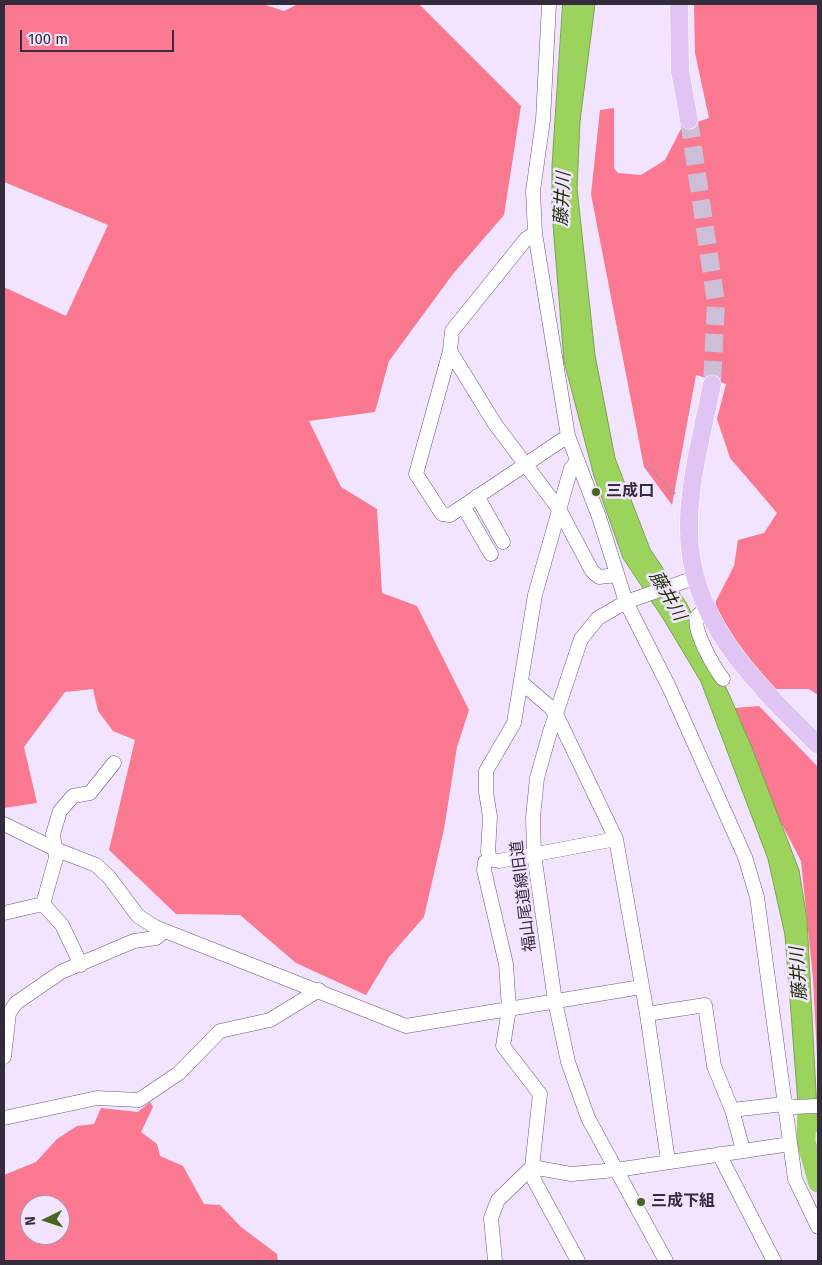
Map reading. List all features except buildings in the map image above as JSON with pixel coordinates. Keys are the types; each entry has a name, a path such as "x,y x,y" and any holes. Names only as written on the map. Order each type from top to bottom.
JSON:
{"main road":[{"path":"679,4 680,71 689,120"},
{"path":"712,384 691,499 688,580 728,647 760,687 818,743"}],"street":[{"path":"549,4 543,120 533,190 535,233 568,436 600,517 617,575 632,600 745,857 757,897 789,1106 790,1144 795,1179 818,1227"},
{"path":"535,233 526,239 452,331 450,351 416,474 442,514 450,515 568,436"},
{"path":"450,351 495,424 559,509 592,571 599,577 617,575"},
{"path":"490,859 490,817 486,792 486,770 514,724 535,596 571,468 578,461"},
{"path":"477,496 503,542"},
{"path":"463,506 491,554"},
{"name":"福山尾道線旧道","path":"666,1261 588,1118 568,1062 555,1001 534,854 534,817 537,778 581,639 598,618 632,600 688,580"},
{"path":"706,609 698,616 696,624 712,663 723,679"},
{"path":"522,683 550,707 556,716 616,839 647,1014 668,1161"},
{"path":"43,904 56,858 53,834 60,810 73,796 90,793 114,763"},
{"path":"4,824 55,849 96,865 109,877 138,916 164,931 319,990 406,1026 641,987"},
{"path":"578,1261 534,1180 532,1168 540,1094 503,1046 509,1009 506,964 484,870 485,862 490,859 499,861 616,839"},
{"path":"4,913 43,904"},
{"path":"43,904 62,925 81,965"},
{"path":"4,1057 9,1013 16,1003 61,972 134,941 156,938 164,931"},
{"path":"4,1118 97,1098 139,1100 179,1073 220,1032 270,1020 319,990"},
{"path":"647,1014 705,1005 714,1066 732,1110 743,1150"},
{"path":"732,1110 818,1106"},
{"path":"532,1168 571,1174 616,1170 790,1144"},
{"path":"719,1154 774,1261"},
{"path":"495,1261 492,1218 498,1200 532,1168"}],"path":[{"path":"649,467 678,497 691,499"}],"shaded area":[{"path":"4,4 263,4 284,11 298,4 419,4 521,106 504,215 453,274 389,361 375,412 309,421 341,487 377,509 382,593 417,606 469,710 457,747 444,829 424,917 389,957 366,995 296,963 240,915 176,914 109,850 135,740 113,731 98,711 93,689 65,692 24,747 37,803 4,808 4,287 66,316 108,225 4,182"},
{"path":"694,4 818,4 818,695 809,689 768,689 710,627 716,601 734,566 738,540 764,533 777,513 730,458 717,419 726,384 696,375 672,505 644,467 591,194 600,110 614,108 614,168 618,173 641,175 665,160 682,127 709,118 695,53"},
{"path":"759,706 818,767 818,1075 813,978 801,861 722,709"},
{"path":"150,1102 153,1107 141,1132 157,1144 160,1156 183,1166 204,1204 220,1205 241,1227 277,1254 278,1261 4,1261 4,1175 36,1162 57,1139 77,1126 94,1124 101,1108 138,1112"}],"water":[{"path":"563,4 595,4 580,121 577,188 595,355 615,458 650,549 687,604 729,694 753,750 799,870 807,920 818,1131 800,1130 785,935 768,859 701,682 664,620 623,558 594,476 564,361 552,212 552,166"}],"waterway":[{"name":"藤井川","path":"807,1106 806,1142 818,1183"}],"tunnel":[{"path":"689,120 716,303 712,384"}],"place":[{"name":"三成口","path":"596,492"},
{"name":"三成下組","path":"641,1202"}]}
